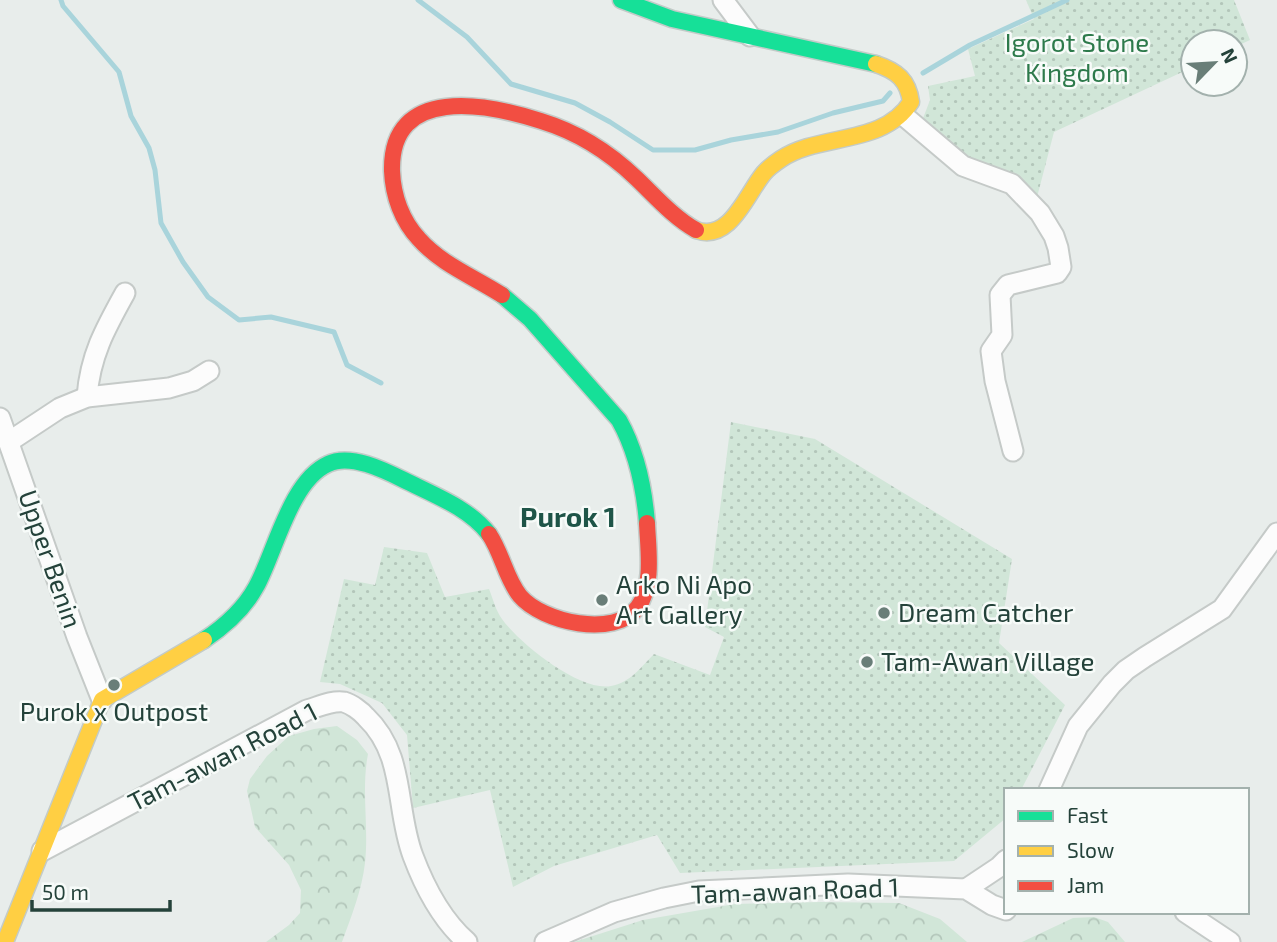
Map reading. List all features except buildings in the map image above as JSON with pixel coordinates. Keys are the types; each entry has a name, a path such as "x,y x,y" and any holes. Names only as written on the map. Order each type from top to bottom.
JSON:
{"main road":[{"path":"5,942 102,700 171,662 216,632 233,617 258,587 288,516 302,491 314,473 330,462 347,461 374,466 472,514 495,543 520,595 544,613 574,623 609,623 625,618 639,604 647,574 643,494 635,455 626,432 611,409 521,309 500,292 436,255 416,238 400,209 393,185 393,157 398,138 414,117 439,107 470,106 536,118 562,127 602,150 629,171 688,226 705,233 716,230 733,217 762,175 780,159 804,148 884,126 904,116 910,108 912,97 905,81 888,69 838,55 664,18 621,0"}],"street":[{"path":"723,0 750,36"},
{"path":"904,116 963,166 1012,184 1040,213 1058,248 1061,267 1057,273 1008,285 1000,295 1002,335 991,351 995,381 1013,451"},
{"path":"87,397 89,372 95,349 125,293"},
{"path":"10,441 60,408 87,397 169,388 193,381 209,371"},
{"name":"Upper Benin","path":"0,418 102,700"},
{"path":"1050,788 1078,726 1112,684 1145,657 1222,609 1277,533"},
{"name":"Tam-awan Road 1","path":"42,851 307,710 327,703 344,702 376,726 387,743 396,766 412,855 435,902 453,929 467,942"},
{"path":"966,889 1004,862"},
{"name":"Tam-awan Road 1","path":"545,942 614,912 699,891 848,884 966,889 1004,909"},
{"path":"1188,914 1230,942"}],"green space":[{"name":"Igorot Stone Kingdom","path":"1026,0 1234,0 1245,28 1179,28 1179,74 1054,132 1036,201 961,157 922,121 930,100 928,86 975,76 968,49 1034,19"},
{"name":"Tam-Awan Village","path":"731,422 815,439 1012,559 999,643 1065,705 1022,788 1004,788 1004,820 954,861 680,873 657,835 554,866 513,887 490,790 413,808 407,735 382,703 340,684 320,682 344,579 375,585 384,547 427,553 445,597 489,589 500,616 522,640 567,674 598,686 624,682 654,654 710,675 724,637 705,627"},
{"path":"337,726 357,740 368,754 365,781 365,863 356,903 342,942 266,942 300,913 301,890 289,865 255,827 247,791 250,779 267,756 289,736"},
{"path":"899,903 940,919 967,942 574,942 643,920 735,904"},
{"path":"1094,917 1108,922 1125,942 1022,942 1073,918"}],"waterway":[{"path":"61,0 63,6 119,72 131,116 149,148 155,170 161,223 183,262 208,297 239,320 271,317 334,332 347,365 381,383"},
{"path":"418,0 467,37 511,84 575,103 653,150 695,150 731,140 778,132 833,113 883,101 890,93"},
{"path":"923,73 970,45 1067,0"}],"traffic: fast":[{"path":"621,0 672,19 876,64"},
{"path":"502,295 530,319 619,420 631,444 639,470 647,523"},
{"path":"204,640 246,603 263,573 294,501 303,486 328,464 346,460 387,472 461,509 489,534"}],"traffic: slow":[{"path":"696,230 708,232 728,223 764,173 781,159 814,145 868,133 899,116 911,102 907,88 896,73 876,64"},
{"path":"5,942 102,700 204,640"}],"traffic: jam":[{"path":"502,295 428,248 413,232 400,208 392,171 396,143 407,124 424,112 446,107 495,109 567,131 615,160 672,213 696,230"},
{"path":"489,534 515,589 530,605 561,619 596,624 627,617 643,598 649,566 647,523"}],"place":[{"name":"Arko Ni Apo Art Gallery","path":"602,600"},
{"name":"Dream Catcher","path":"884,613"},
{"name":"Tam-Awan Village","path":"867,662"},
{"name":"Purok x Outpost","path":"114,685"}],"district":[{"name":"Purok 1","path":"568,517"}]}
